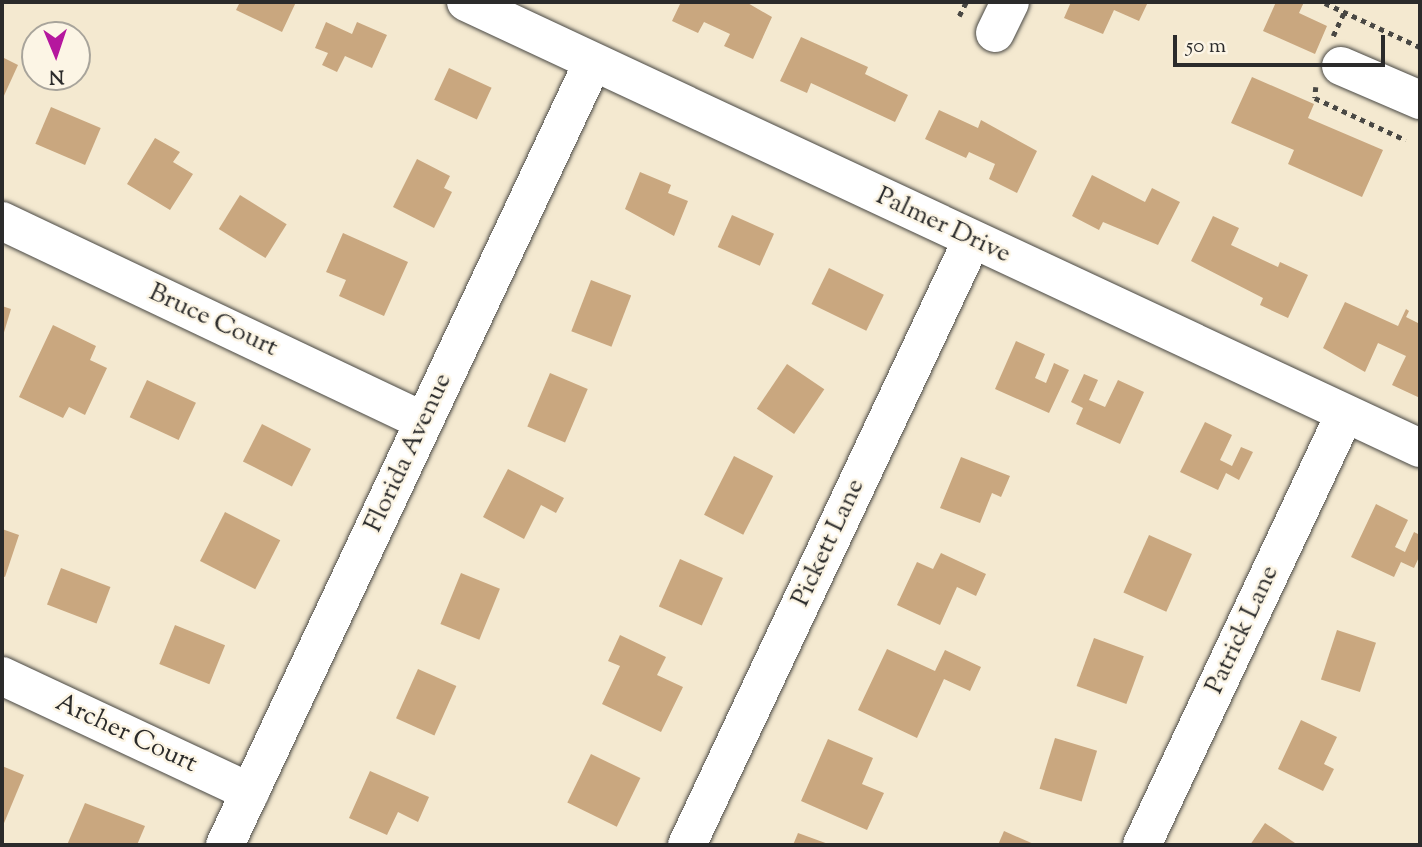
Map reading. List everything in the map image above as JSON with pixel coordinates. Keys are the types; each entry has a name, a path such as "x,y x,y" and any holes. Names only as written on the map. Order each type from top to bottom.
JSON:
{"street":[{"name":"Palmer Drive","path":"466,2 1420,449"},
{"name":"Florida Avenue","path":"225,845 593,62"},
{"path":"1341,66 1420,100"},
{"name":"Bruce Court","path":"2,221 424,421"},
{"name":"Pickett Lane","path":"687,845 972,240"},
{"name":"Patrick Lane","path":"1142,845 1344,415"},
{"name":"Archer Court","path":"2,676 250,792"}],"path":[{"path":"959,16 966,2"},
{"path":"1325,3 1420,47"}],"building":[{"path":"240,2 296,2 282,32 236,10"},
{"path":"681,2 746,2 772,17 753,59 724,46 730,34 704,22 698,33 672,21"},
{"path":"1071,2 1148,2 1139,21 1114,10 1103,34 1064,18"},
{"path":"1276,2 1304,2 1299,13 1327,26 1315,54 1263,31"},
{"path":"326,22 352,34 357,22 387,35 372,68 345,56 337,72 322,65 328,53 315,48"},
{"path":"801,37 868,67 865,74 908,95 895,122 811,83 807,93 780,81"},
{"path":"2,57 18,65 2,100"},
{"path":"449,68 492,88 477,120 434,100"},
{"path":"1252,77 1314,104 1308,118 1383,150 1362,197 1288,164 1294,150 1231,123"},
{"path":"51,107 101,128 85,165 35,144"},
{"path":"939,110 978,128 981,120 1037,151 1017,193 989,179 995,164 969,152 966,158 925,139"},
{"path":"155,138 180,152 173,162 193,174 170,210 127,184"},
{"path":"417,159 450,176 444,188 452,192 434,228 393,207"},
{"path":"640,172 671,185 668,193 688,201 674,236 625,209"},
{"path":"1092,175 1145,202 1152,188 1180,202 1158,245 1103,222 1099,230 1072,216"},
{"path":"240,195 287,224 265,258 219,229"},
{"path":"732,215 774,234 760,266 718,247"},
{"path":"1213,216 1239,228 1231,245 1278,267 1280,262 1308,275 1288,318 1260,305 1263,298 1191,261"},
{"path":"343,233 408,262 384,316 339,296 346,280 326,272"},
{"path":"829,268 884,295 866,331 811,304"},
{"path":"591,280 631,295 611,347 571,331"},
{"path":"1345,302 1398,326 1406,309 1409,311 1406,317 1420,324 1420,398 1392,385 1406,356 1378,343 1365,372 1323,348"},
{"path":"2,306 11,309 2,339"},
{"path":"53,325 96,346 90,360 107,368 85,415 69,407 63,418 19,397"},
{"path":"1016,341 1045,354 1035,378 1046,383 1054,363 1069,370 1049,413 995,389"},
{"path":"787,364 824,389 794,434 757,409"},
{"path":"550,373 588,389 565,442 527,426"},
{"path":"1084,374 1098,380 1089,400 1105,407 1118,380 1144,392 1120,444 1076,424 1083,408 1071,402"},
{"path":"147,380 196,403 179,440 130,417"},
{"path":"1205,422 1232,435 1220,460 1232,466 1241,447 1253,452 1239,480 1226,473 1218,490 1180,472"},
{"path":"262,424 311,449 292,486 243,461"},
{"path":"734,456 773,476 743,535 704,515"},
{"path":"961,457 1010,476 1001,497 992,493 980,523 940,508"},
{"path":"508,469 564,498 556,513 541,505 524,539 483,517"},
{"path":"1376,504 1408,520 1395,547 1405,552 1414,532 1420,535 1420,555 1414,568 1401,562 1394,577 1351,557"},
{"path":"225,512 280,540 255,589 200,561"},
{"path":"2,529 19,535 5,577 2,576"},
{"path":"1149,535 1192,554 1166,612 1123,593"},
{"path":"941,553 986,574 976,596 957,587 940,625 897,605 917,562 933,569"},
{"path":"680,559 723,578 702,626 659,607"},
{"path":"61,568 110,587 97,623 47,604"},
{"path":"461,573 500,589 479,640 440,624"},
{"path":"175,625 225,645 209,684 159,664"},
{"path":"1337,630 1376,643 1360,692 1321,679"},
{"path":"620,635 666,657 657,675 683,687 661,732 602,704 620,666 608,661"},
{"path":"1094,638 1144,656 1126,704 1077,686"},
{"path":"887,649 935,671 945,650 981,667 970,691 944,679 917,738 858,710"},
{"path":"418,669 456,686 434,735 396,718"},
{"path":"1301,720 1337,737 1324,764 1334,769 1323,791 1278,769"},
{"path":"1055,738 1097,751 1082,802 1040,789"},
{"path":"828,739 873,758 862,784 884,793 867,830 801,801"},
{"path":"591,754 640,778 617,827 567,803"},
{"path":"2,766 24,775 2,828"},
{"path":"370,771 429,797 418,822 398,812 387,835 349,818"},
{"path":"85,803 145,826 137,845 67,845"},
{"path":"1265,823 1298,845 1250,845"},
{"path":"1004,831 1036,845 998,845"},
{"path":"798,833 831,845 793,845"}]}
